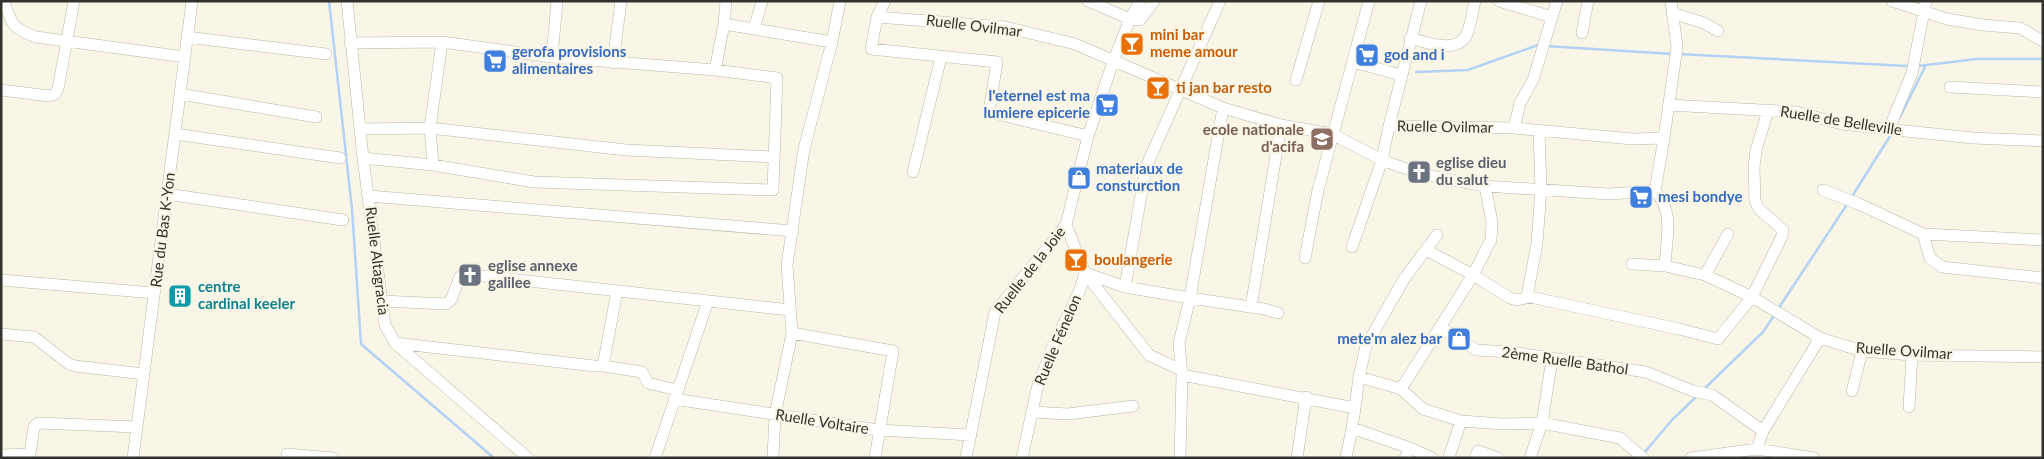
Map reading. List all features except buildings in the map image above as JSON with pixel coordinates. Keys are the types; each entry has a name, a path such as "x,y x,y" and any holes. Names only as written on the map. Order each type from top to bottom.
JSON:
{"street":[{"path":"4,1 10,21 18,30 36,37 185,57"},
{"path":"1,90 49,96 55,94 58,89 74,1"},
{"name":"Rue du Bas K-Yon","path":"134,458 192,1"},
{"name":"Ruelle Altagracia","path":"347,1 363,158 385,325 396,343 528,458"},
{"path":"552,57 557,1"},
{"path":"614,63 621,1"},
{"path":"715,70 724,24 726,1"},
{"path":"754,29 762,1"},
{"path":"773,458 775,414 792,333 787,265 804,149 832,42 840,1"},
{"path":"885,1 877,17 871,49 997,62 989,112 1088,136"},
{"path":"1088,1 1130,19 1140,20 1154,1"},
{"name":"Ruelle de la Joie","path":"966,458 995,312 1066,225 1088,136 1113,62 1130,19 1140,1"},
{"path":"1125,287 1146,167 1220,1"},
{"path":"1296,80 1319,1"},
{"path":"1305,258 1318,190 1369,1"},
{"path":"1389,126 1421,1"},
{"path":"1410,38 1438,46 1455,44 1462,41 1466,36 1475,1"},
{"path":"1499,1 1552,18"},
{"path":"1514,128 1520,103 1533,80 1557,1"},
{"path":"1582,33 1588,1"},
{"path":"1892,1 1925,7 1982,25 2020,28 2043,41"},
{"path":"1672,7 1718,31"},
{"path":"1665,266 1668,214 1666,205 1655,191 1677,47 1672,7"},
{"path":"1892,130 1912,73 1925,7"},
{"name":"Ruelle Ovilmar","path":"877,17 1005,27 1075,44 1223,108 1281,125 1332,134 1382,160 1389,126 1514,128 1633,139 1664,138"},
{"path":"724,24 832,42"},
{"path":"187,37 326,54"},
{"path":"432,165 430,128 442,42"},
{"path":"350,43 442,42 552,57 715,70 777,78 773,190 534,182 432,165 363,158"},
{"path":"912,172 941,57"},
{"path":"1352,62 1401,75"},
{"path":"1950,87 2043,92"},
{"path":"180,94 316,117"},
{"name":"Ruelle de Belleville","path":"1669,105 1796,112 1842,124 1973,138 2043,142"},
{"path":"1180,458 1182,372 1179,342 1190,298 1223,108"},
{"path":"1426,250 1473,275 1510,298 1518,300 1527,298 1679,328 1716,339 1752,297 1782,236 1783,230 1759,209 1755,201 1754,168 1756,150 1768,111"},
{"path":"1251,307 1281,125"},
{"path":"361,129 430,128 626,150 774,157"},
{"path":"1527,298 1537,244 1541,189 1539,131"},
{"path":"175,134 340,158"},
{"path":"1352,247 1382,160 1412,172 1485,186 1609,194 1655,191"},
{"path":"1401,388 1473,275 1490,240 1492,222 1485,186"},
{"path":"1823,190 1860,204 1923,234 2043,240"},
{"path":"167,194 343,220"},
{"path":"369,196 793,231"},
{"path":"1066,225 1085,272 1149,355 1182,372 1355,408"},
{"path":"1705,275 1728,234"},
{"path":"1923,234 1930,258 1942,267 2043,278"},
{"path":"1346,458 1366,346 1404,279 1437,235"},
{"name":"Ruelle Ovilmar","path":"1632,264 1665,266 1705,275 1752,297 1782,317 1820,338 1862,351 1912,355 2043,357"},
{"path":"1085,272 1125,287 1278,313"},
{"name":"Ruelle Fénelon","path":"1022,458 1037,389 1052,348 1080,290 1085,272"},
{"path":"382,301 446,304 450,300 460,277 465,274 790,310"},
{"path":"1,280 154,293"},
{"path":"396,343 603,366 617,291"},
{"path":"655,458 708,301"},
{"name":"2ème Ruelle Bathol","path":"1440,327 1476,350 1510,352 1646,372 1693,391 1712,395 1763,431"},
{"path":"792,333 892,351 875,458"},
{"path":"1,334 34,337 68,364 75,366 144,374"},
{"path":"1757,449 1763,431 1820,338"},
{"path":"1852,391 1862,351"},
{"path":"1909,407 1912,355"},
{"path":"1530,458 1542,423 1552,359"},
{"name":"Ruelle Voltaire","path":"603,366 642,372 648,383 676,395 775,414 878,430 971,435"},
{"path":"1359,377 1401,388 1423,409 1461,421 1504,424 1542,423 1620,438 1643,458"},
{"path":"1297,458 1306,397"},
{"path":"1032,412 1068,414 1133,406"},
{"path":"1449,457 1461,421"},
{"path":"1,455 29,455 34,426 38,423 137,427"},
{"path":"1352,428 1408,453 1432,458"},
{"path":"1691,458 1757,449 1814,458"},
{"path":"1475,458 1478,451 1498,458"},
{"path":"287,454 333,458"}],"waterway":[{"path":"329,1 352,209 361,344 494,458"},
{"path":"1416,72 1468,70 1538,45"},
{"path":"1546,46 1673,54"},
{"path":"1679,54 1907,66"},
{"path":"1918,66 1977,59 2043,59"},
{"path":"1900,117 1925,67"},
{"path":"1851,198 1892,133"},
{"path":"1778,309 1848,203"},
{"path":"1704,389 1763,332 1775,314"},
{"path":"1644,453 1672,420 1698,395"}],"place":[{"name":"mini bar meme amour","path":"1132,44"},
{"name":"god and i","path":"1367,55"},
{"name":"gerofa provisions alimentaires","path":"495,61"},
{"name":"ti jan bar resto","path":"1158,88"},
{"name":"l'eternel est ma lumiere epicerie","path":"1107,105"},
{"name":"ecole nationale d'acifa","path":"1322,139"},
{"name":"eglise dieu du salut","path":"1419,172"},
{"name":"materiaux de consturction","path":"1079,178"},
{"name":"mesi bondye","path":"1641,197"},
{"name":"boulangerie","path":"1076,260"},
{"name":"eglise annexe galilee","path":"470,275"},
{"name":"centre cardinal keeler","path":"180,296"},
{"name":"mete'm alez bar","path":"1459,339"}]}
